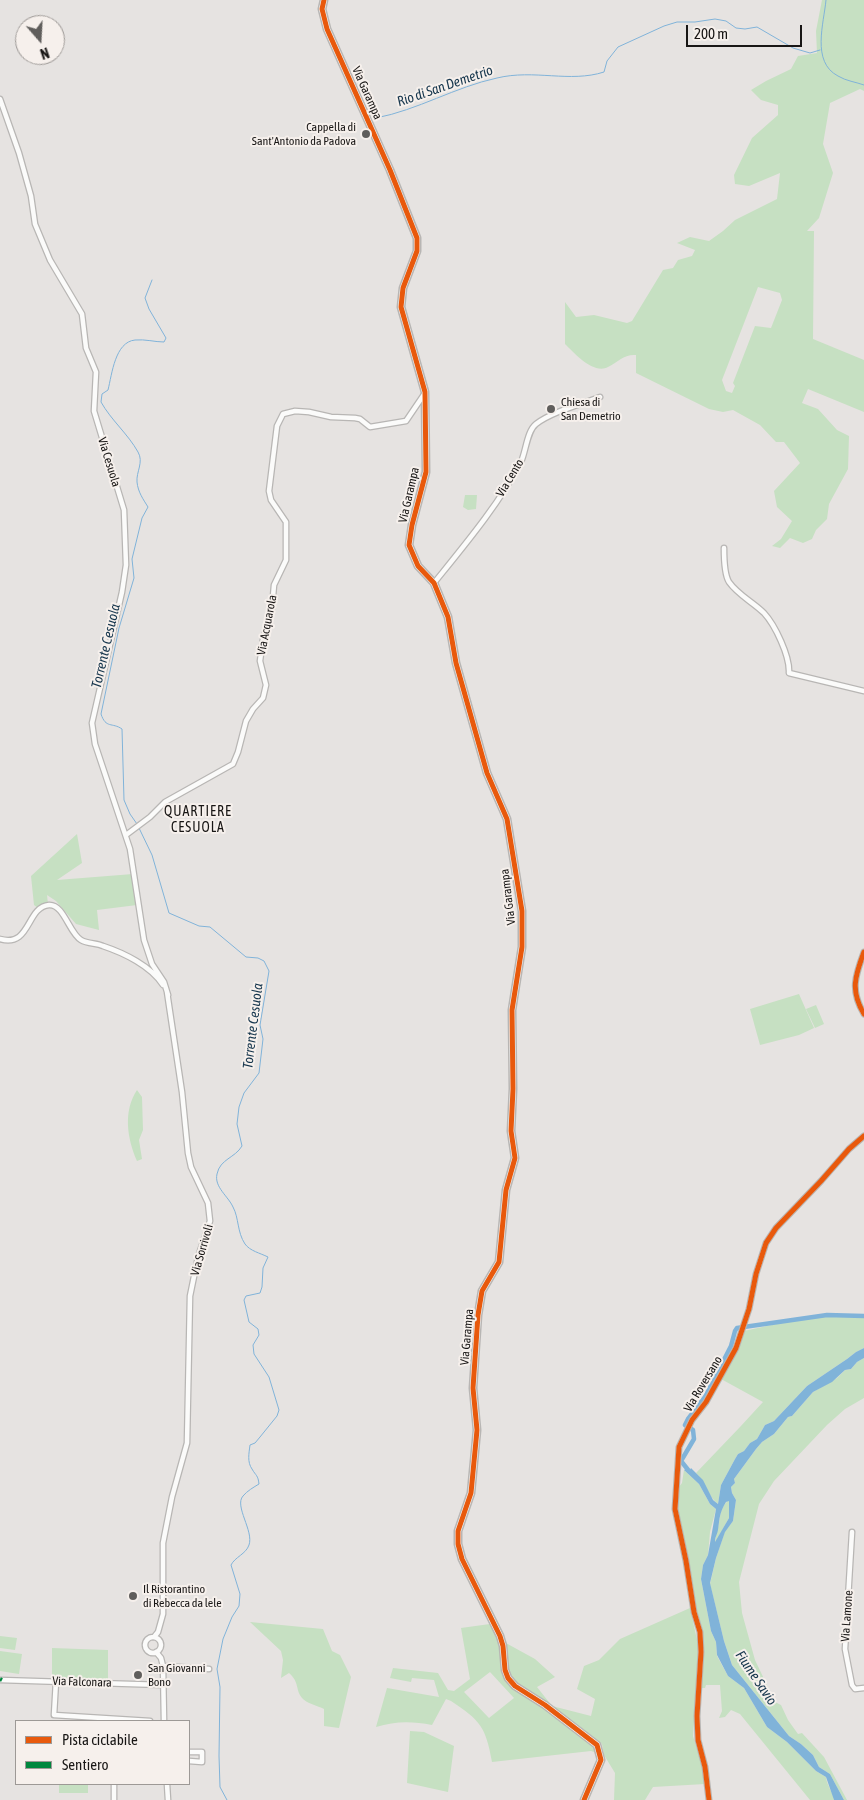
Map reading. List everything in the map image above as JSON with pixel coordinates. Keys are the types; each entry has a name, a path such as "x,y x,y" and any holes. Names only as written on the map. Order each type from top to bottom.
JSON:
{"street":[{"name":"Via Garampa","path":"324,0 322,9 327,30 386,161 417,238 417,251 403,288 401,307 425,392 426,472 412,525 409,546 418,566 434,583 448,617 456,663 487,773 507,819 522,911 522,947 512,1010 513,1088 511,1131 515,1158 506,1190 499,1262 482,1291 478,1315 472,1388 477,1430 471,1493 458,1532 458,1544 462,1559 500,1636 508,1678 515,1686 545,1705 597,1745 600,1760 584,1800"},
{"name":"Via Cesuola","path":"0,99 20,153 31,196 35,224 50,260 82,314 86,348 96,372 94,411 124,510 126,565 122,592 92,723 95,744 126,835"},
{"name":"Via Acquarola","path":"126,835 150,818 165,802 233,764 246,721 253,709 263,698 266,685 260,661 263,639 272,608 274,586 286,560 286,522 270,500 269,491 275,434 283,414 309,412 331,417 360,419 370,428 379,427 406,421 425,392"},
{"name":"Via Cento","path":"434,583 510,481 521,461 530,431 535,424 600,397"},
{"path":"724,548 729,581 746,599 764,613 773,627 788,661 789,672 864,691"},
{"path":"126,835 130,849 144,940 152,964 164,982 168,995"},
{"name":"Via Sorrivoli","path":"0,939 6,941 13,940 20,936 38,910 46,905 52,905 60,911 74,934 82,941 103,946 130,958 154,974 162,983 168,995 182,1092 188,1153 191,1167 211,1212 210,1221 198,1257 190,1296 187,1444 176,1481 163,1542 163,1614 156,1638"},
{"path":"864,952 854,983 855,996 864,1014"},
{"name":"Via Roversano","path":"709,1800 706,1767 698,1740 696,1716 701,1652 700,1632 694,1612 675,1509 679,1447 692,1420 706,1402 736,1348 766,1243 776,1228 849,1149 864,1136"},
{"name":"Via Lamone","path":"852,1532 845,1649 852,1685 855,1689 864,1688"},
{"path":"156,1638 161,1644 158,1651 148,1652 145,1647 147,1640 156,1638"},
{"path":"158,1651 163,1656 164,1720"},
{"path":"163,1666 209,1669"},
{"name":"Via Falconara","path":"0,1680 163,1685"},
{"path":"56,1681 54,1715 124,1720"},
{"path":"190,1752 202,1752 202,1762 190,1761"},
{"path":"114,1785 114,1800"},
{"path":"168,1785 168,1800"}],"green space":[{"path":"822,0 864,0 864,91 860,89 830,103 823,144 833,173 819,218 807,231 814,231 813,339 864,360 864,412 808,389 802,403 818,409 837,430 849,436 848,469 829,504 827,519 816,530 812,539 803,543 790,538 780,548 772,546 781,539 792,521 777,507 774,491 800,463 784,442 776,442 760,425 733,410 723,412 709,409 636,373 636,355 625,357 603,369 591,366 565,344 565,302 576,317 594,315 627,323 632,321 663,270 673,268 678,260 692,256 695,250 677,243 690,237 709,241 735,220 777,199 780,173 749,186 735,184 734,175 752,138 778,115 778,105 761,100 751,90 791,69 798,56 817,53 816,31","holes":["758,287 780,293 782,300 771,328 755,326 733,383 735,386 732,393 726,391 722,380"]},
{"path":"465,495 477,495 476,509 468,510 463,507"},
{"path":"77,834 82,863 57,880 133,874 137,905 97,910 99,930 76,924 56,901 47,895 48,904 38,908 34,905 31,876"},
{"path":"799,994 814,1028 799,1035 760,1045 750,1009"},
{"path":"816,1005 824,1024 815,1028 806,1009"},
{"path":"137,1090 142,1097 143,1130 139,1140 142,1159 137,1161 129,1134 128,1116"},
{"path":"827,1315 864,1318 864,1348 807,1386 774,1421 765,1425 757,1439 750,1443 735,1459 721,1485 718,1504 696,1473 763,1402 721,1379 744,1331"},
{"path":"864,1358 864,1398 845,1409 827,1425 774,1481 759,1504 739,1582 742,1613 755,1660 775,1702 781,1705 788,1720 798,1734 802,1733 824,1757 847,1800 844,1800 830,1774 819,1767 813,1755 789,1736 732,1665 710,1584 725,1531 733,1521 736,1500 731,1487 735,1483 734,1479 762,1442 774,1434 813,1392 837,1378 845,1370 851,1369"},
{"path":"684,1470 699,1484 710,1504 716,1509 710,1532 708,1555 703,1565 701,1579 711,1631 716,1642 717,1656 728,1676 744,1688 767,1727 787,1742 816,1771 826,1777 834,1800 810,1800 740,1714 731,1710 725,1717 719,1718 722,1711 720,1685 706,1685 705,1688 700,1688 702,1650 676,1509 678,1488 682,1483"},
{"path":"729,1500 729,1518 715,1543 721,1510"},
{"path":"690,1608 699,1649 693,1736 705,1784 653,1787 645,1800 614,1800 615,1773 604,1755 602,1744 552,1706 591,1716 595,1699 577,1689 584,1666 599,1660 620,1639"},
{"path":"250,1622 323,1629 332,1651 340,1655 351,1677 339,1728 324,1726 324,1709 302,1698 295,1680 289,1673 281,1678 283,1660 281,1651"},
{"path":"490,1624 499,1642 506,1680 544,1705 595,1748 597,1753 591,1751 492,1762 487,1740 480,1725 469,1714 446,1699 432,1725 404,1722 376,1727 387,1688 439,1697 434,1680 412,1678 411,1682 390,1678 393,1668 438,1673 448,1690 454,1691 470,1679 461,1628","holes":["490,1672 514,1698 489,1718 464,1692"]},
{"path":"0,1636 17,1638 15,1650 0,1648"},
{"path":"504,1642 535,1659 555,1677 537,1687 552,1706 511,1679 507,1669"},
{"path":"52,1648 108,1650 108,1680 52,1678"},
{"path":"0,1651 22,1654 19,1674 0,1671"},
{"path":"410,1731 424,1732 454,1746 448,1792 407,1783"},
{"path":"59,1785 88,1785 88,1793 59,1793"}],"water":[{"path":"864,1348 864,1358 851,1369 845,1370 832,1382 813,1392 774,1434 762,1442 734,1479 735,1483 731,1487 736,1500 733,1521 725,1532 710,1583 724,1641 732,1665 789,1736 813,1755 819,1767 830,1774 844,1800 834,1800 826,1777 816,1771 787,1742 767,1727 744,1688 728,1676 717,1655 716,1642 711,1631 701,1579 703,1565 708,1555 716,1509 710,1504 699,1484 684,1470 687,1468 690,1470 691,1468 703,1480 713,1500 718,1504 721,1485 738,1454 757,1439 765,1425 774,1421 807,1386","holes":["729,1501 729,1518 715,1542 721,1513 726,1502"]}],"waterway":[{"path":"826,0 821,41 824,61 830,70 838,76 864,85"},
{"name":"Rio di San Demetrio","path":"376,118 407,110 466,87 497,78 525,75 578,76 604,72 607,61 618,47 677,22 715,19 726,21 736,28 757,27 793,48 810,53 820,50"},
{"name":"Torrente Cesuola","path":"137,824 124,800 122,729 105,722 101,714 119,628 134,578 132,559 142,518 148,507 138,486 137,478 140,456 101,402 102,394 108,390 115,360 123,346 135,340 164,342 166,338 149,309 145,298 152,280"},
{"name":"Torrente Cesuola","path":"139,828 152,855 169,913 199,926 210,927 246,957 258,958 264,961 269,971 260,1025 263,1039 259,1073 244,1093 239,1107 237,1124 242,1146 221,1165 217,1174 219,1187 235,1211 245,1244 252,1250 268,1257 263,1268 260,1293 246,1296 244,1300 249,1322 258,1329 259,1335 253,1345 254,1354 269,1377 279,1410 277,1416 260,1437 255,1443 250,1445 249,1463 259,1484 246,1492 241,1500 242,1512 250,1539 245,1551 231,1565 240,1594 239,1606 223,1639 217,1669 220,1687 220,1787 227,1800"},
{"path":"689,1471 681,1461 694,1439 693,1430 685,1425 705,1397 731,1346 737,1328 827,1315 864,1316"}],"cycle path":[{"path":"324,0 322,9 327,29 390,170 417,238 417,251 403,288 401,307 425,392 426,472 412,525 409,545 418,566 434,583 448,617 456,663 487,773 507,819 522,911 522,947 512,1010 513,1089 511,1131 515,1158 506,1190 499,1262 482,1291 478,1315 473,1388 477,1430 471,1493 458,1531 458,1544 462,1559 500,1636 508,1678 515,1686 545,1705 597,1745 601,1760 584,1800"},
{"path":"864,952 855,983 857,998 864,1014"},
{"path":"709,1800 705,1767 698,1740 700,1632 694,1612 675,1509 679,1447 692,1420 706,1402 736,1348 749,1309 756,1274 766,1243 776,1228 849,1149 864,1136"}],"place":[{"name":"Cappella di Sant'Antonio da Padova","path":"366,134"},
{"name":"Chiesa di San Demetrio","path":"551,409"},
{"name":"Il Ristorantino di Rebecca da lele","path":"133,1596"},
{"name":"San Giovanni Bono","path":"138,1675"}],"district":[{"name":"QUARTIERE CESUOLA","path":"198,820"}],"water label":[{"name":"Fiume Savio","path":"756,1678"}]}
